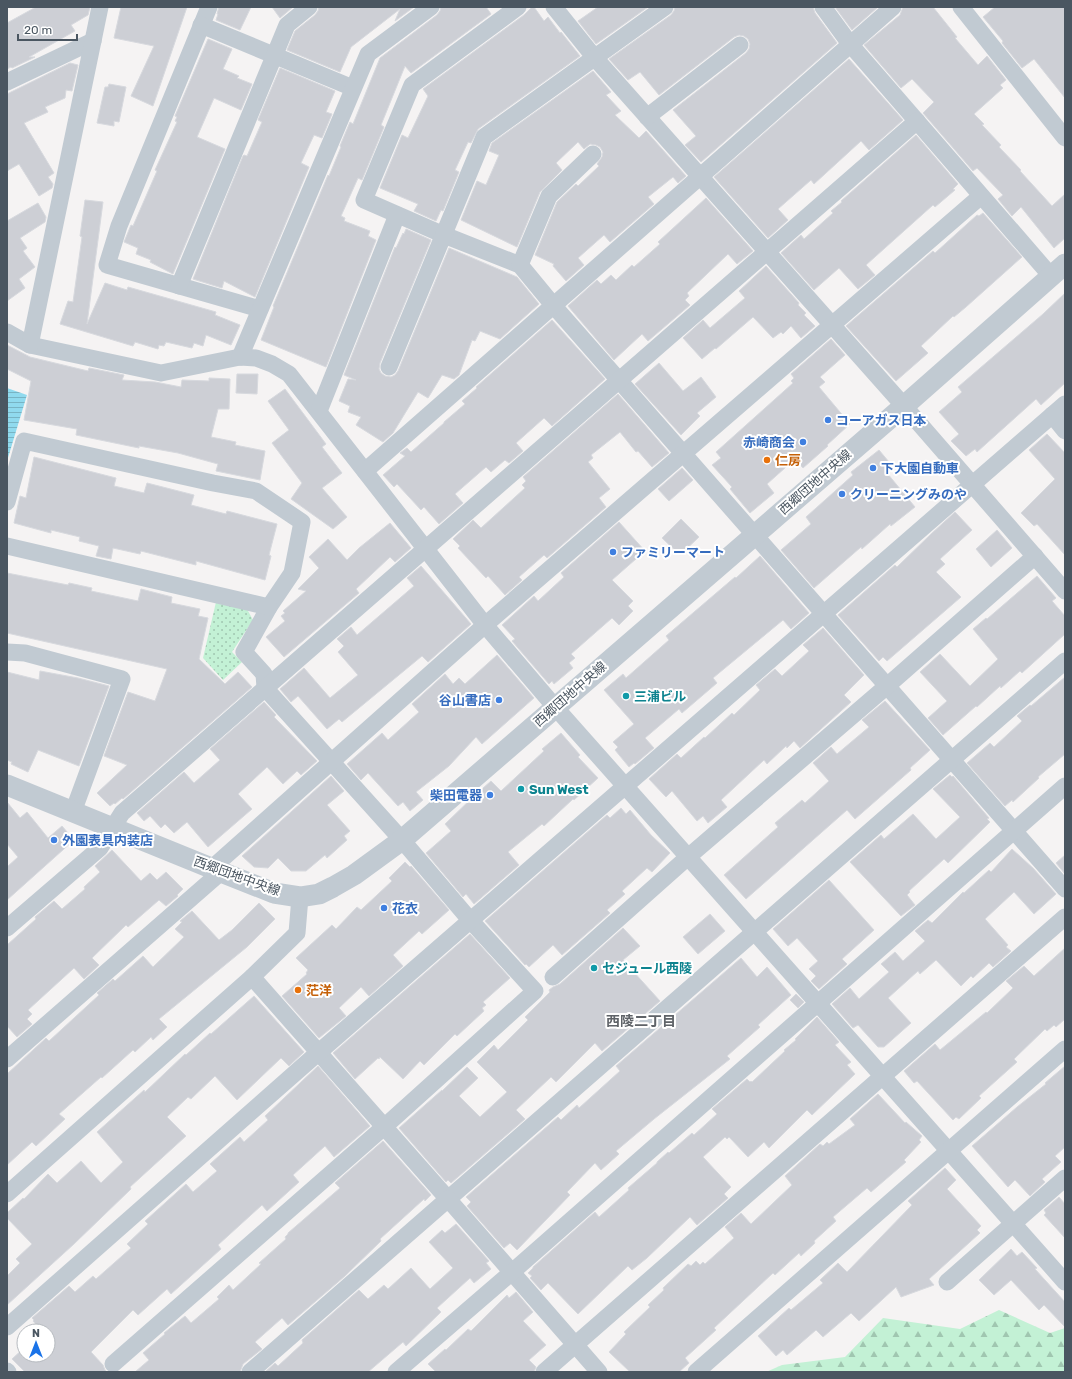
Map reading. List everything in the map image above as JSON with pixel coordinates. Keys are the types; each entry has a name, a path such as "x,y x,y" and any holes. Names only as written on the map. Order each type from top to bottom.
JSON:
{"street":[{"path":"30,345 100,7"},
{"path":"209,7 118,226 107,265 260,309"},
{"path":"179,286 286,26 309,7"},
{"path":"240,357 368,54 431,7"},
{"path":"518,7 412,86 364,200 444,235 520,265 553,306 620,380 1065,889"},
{"path":"554,7 595,58 904,406 1065,591"},
{"path":"389,367 484,137 665,7"},
{"path":"823,7 850,44 981,196 1058,270"},
{"path":"365,471 893,7"},
{"path":"961,7 1065,138"},
{"path":"201,25 354,88"},
{"path":"7,82 93,42"},
{"path":"647,117 740,45"},
{"path":"7,928 100,848 122,813 917,121"},
{"path":"520,265 549,196 593,154"},
{"path":"7,1059 216,870 331,762 485,625 981,196"},
{"path":"319,411 397,214"},
{"name":"西郷団地中央線","path":"10,791 73,812 274,892 300,897 319,894 354,875 402,840 904,406 1058,270"},
{"path":"7,332 30,345 161,373 240,357 256,358 272,364 289,374 485,625 555,707 1065,1282"},
{"path":"7,1327 470,920 1065,404"},
{"path":"1052,415 1065,430"},
{"path":"7,502 24,441 213,483 256,491 302,522 292,573 269,607 244,652 264,674 265,688 402,840 470,920 535,991 384,1127 113,1364"},
{"path":"7,546 269,607"},
{"path":"553,977 688,857 887,686 1035,556"},
{"path":"7,652 25,653 122,679 73,812"},
{"path":"250,1372 1065,661"},
{"path":"396,1372 512,1272 1065,786"},
{"path":"7,1194 252,977 297,933 300,897"},
{"path":"544,1372 1065,918"},
{"path":"252,977 599,1372"},
{"path":"696,1372 1065,1049"},
{"path":"947,1282 1065,1178"}],"green space":[{"path":"216,602 247,609 253,620 232,652 242,662 223,680 203,658"},
{"path":"999,1310 1050,1333 1065,1328 1065,1372 766,1372 782,1365 845,1357 883,1318 960,1329"}],"water":[{"path":"7,388 27,395 7,461"}],"building":[{"path":"36,7 90,7 88,15 71,25 75,31 29,57 35,57 7,69 7,23"},
{"path":"121,7 187,7 153,106 131,96 154,46 114,38"},
{"path":"219,7 251,7 240,30 216,20"},
{"path":"272,7 293,7 280,18"},
{"path":"319,7 414,7 395,21 400,9 351,47 340,72 287,50 295,31 315,15"},
{"path":"441,7 486,7 491,14 411,73 405,66 381,125 384,127 362,180 358,178 341,216 345,218 344,221 370,231 368,236 376,240 326,367 261,340 274,307 273,306 328,175 329,176 350,122 353,124 380,58 437,15"},
{"path":"532,7 534,7 544,21 548,17 580,56 478,129 471,143 468,142 455,170 459,172 443,211 441,210 436,221 414,211 418,204 380,188 402,135 408,138 428,96 423,89 524,15"},
{"path":"598,7 648,7 596,44 578,21"},
{"path":"675,7 813,7 815,13 837,43 701,162 685,145 696,136 673,110 746,53 750,44 748,39 739,35 734,37 659,95 640,72 628,80 609,59 671,15"},
{"path":"835,7 878,7 852,30"},
{"path":"903,7 933,7 957,37 955,38 978,65 987,56 1006,80 1000,85 1003,88 974,114 1001,145 999,147 1052,206 1065,194 1065,238 1054,248 1021,207 1012,216 998,199 1003,195 977,168 973,171 923,113 934,102 912,79 901,88 864,45 900,15"},
{"path":"995,7 1065,7 1065,98 1034,59 1022,68 1002,43 1003,41 983,17"},
{"path":"208,39 232,49 223,69 239,76 237,78 252,84 241,110 214,98 197,137 225,149 173,274 150,262 151,260 136,254 138,248 124,242 131,225 133,226 157,171 155,170 177,122 175,121 177,117 175,116"},
{"path":"849,59 903,120 869,150 861,141 814,184 811,180 778,209 788,220 768,238 714,177"},
{"path":"70,63 78,65 72,91 66,90 65,98 45,107 48,112 24,123 54,173 48,177 53,184 52,188 39,196 19,164 7,171 7,94"},
{"path":"280,68 335,91 326,112 332,114 322,138 314,135 301,163 309,167 255,297 224,281 222,288 193,279 243,156 247,156 262,122 258,120"},
{"path":"593,71 611,92 606,95 621,111 615,115 639,138 646,131 686,176 678,183 673,177 648,197 654,204 610,242 604,235 578,258 584,265 566,281 553,266 554,264 535,255 557,202 576,184 578,186 599,166 597,164 602,157 603,152 600,147 590,144 584,149 578,142 556,163 562,170 540,192 517,247 461,220 477,181 486,185 499,155 489,151 492,143"},
{"path":"109,84 126,87 119,122 114,121 114,126 97,123 105,87 108,87"},
{"path":"916,135 958,184 953,189 955,190 935,207 933,205 866,265 875,275 858,289 839,268 814,290 781,253 801,235 804,239 833,213 831,211 842,202 841,201"},
{"path":"706,198 753,251 737,264 728,254 687,293 689,296 685,300 690,305 648,341 642,334 614,360 568,306 597,280 601,284 611,275 616,280 632,265 634,267 660,244 658,242"},
{"path":"85,200 103,202 87,324 105,283 127,290 128,287 216,312 215,315 240,325 231,345 206,335 203,346 194,343 192,348 166,342 164,346 159,345 158,349 135,342 133,346 60,324 68,301 73,302 82,237 80,236"},
{"path":"38,203 46,217 45,222 20,238 27,248 23,251 35,267 19,279 25,288 7,301 7,221"},
{"path":"983,213 1022,257 966,307 954,317 953,316 921,346 928,353 896,381 846,326 933,251 935,253 977,215 979,216"},
{"path":"406,229 431,240 380,363 379,369 385,376 391,377 398,371 449,248 517,277 539,304 500,339 480,331 475,341 472,340 459,375 454,379 442,375 428,398 418,392 393,433 383,442 356,425 361,417 348,412 350,406 339,401 348,379 356,380 344,375 395,247 396,248"},
{"path":"766,266 799,303 798,305 806,313 804,315 815,326 801,338 791,326 783,334 781,332 773,338 753,317 702,359 683,338 703,320 710,328 745,298 739,291"},
{"path":"1065,293 1065,383 1041,405 1036,399 977,452 975,449 966,456 951,441 959,434 939,412 962,392 958,387 1043,314"},
{"path":"552,320 605,379 552,426 544,418 516,443 523,451 509,463 505,460 491,472 486,467 455,494 463,503 439,524 424,507 421,510 397,484 394,487 383,475 405,456 400,453 407,448 411,452 465,404 462,401 477,388 476,387"},
{"path":"831,339 845,355 820,377 825,382 819,387 850,424 803,468 795,459 767,484 774,493 750,513 730,489 732,487 712,465 721,458 716,452 793,383 791,381 794,378 791,374"},
{"path":"7,345 30,357 88,371 89,368 124,375 122,380 155,382 181,387 182,380 209,381 209,378 230,379 229,409 218,409 211,437 236,442 235,445 265,451 260,480 216,471 218,464 178,453 139,446 139,448 76,435 77,429 24,420 31,381 7,369"},
{"path":"659,363 683,391 701,377 716,397 697,413 700,416 681,435 635,384"},
{"path":"237,374 258,374 257,394 236,393"},
{"path":"285,389 326,444 322,447 342,473 322,488 347,517 333,529 291,499 302,483 272,443 289,430 268,401"},
{"path":"618,394 669,453 652,467 638,451 636,452 620,432 591,455 593,458 588,462 610,489 599,498 606,507 547,558 544,555 519,577 522,580 505,595 488,576 486,578 458,548 460,546 453,539 473,520 481,528 525,488 522,485 526,481 523,477"},
{"path":"1047,434 1065,453 1065,555 1037,524 1034,526 1021,513 1055,479 1029,450"},
{"path":"879,450 894,468 887,473 915,507 891,526 890,524 862,549 861,547 814,588 781,550 811,524 806,517 853,475 851,472"},
{"path":"34,457 116,478 114,486 144,493 147,483 194,495 191,505 226,514 227,511 277,524 269,555 271,556 265,580 196,561 196,565 141,551 140,554 113,548 111,559 96,556 99,546 79,541 80,537 51,530 51,533 14,523 20,496 26,498"},
{"path":"682,468 693,480 669,501 658,489"},
{"path":"955,512 972,530 940,559 945,564 936,572 961,597 887,661 883,657 879,661 838,615 895,565 897,567"},
{"path":"681,519 699,537 680,555 662,538"},
{"path":"619,522 645,551 612,580 633,601 628,606 633,611 619,625 612,618 571,654 575,658 569,663 573,668 554,684 552,681 549,684 512,641 515,639 502,625 534,596 538,601 564,577 561,573"},
{"path":"390,523 411,548 395,562 390,557 356,589 359,593 284,657 266,637 285,621 281,616 285,613 283,611 306,591 298,589 319,568 309,557 328,539 347,560 359,548"},
{"path":"997,530 1012,548 991,567 976,549"},
{"path":"760,556 809,613 791,629 783,620 713,678 717,683 682,713 679,709 645,738 654,748 635,764 634,763 629,767 615,750 618,747 613,742 634,724 604,690 623,674 626,678 669,640 666,636"},
{"path":"421,566 471,624 428,662 422,656 342,722 339,719 327,729 298,696 291,702 280,689 304,668 330,698 358,675 338,652 344,646 337,639 351,627 357,635 414,586 407,578"},
{"path":"7,573 68,585 69,583 92,588 91,591 138,601 141,589 172,597 171,603 200,609 198,616 208,618 199,659 225,684 238,672 252,687 123,799 122,798 110,806 97,793 127,765 104,756 128,692 155,701 167,669 7,633"},
{"path":"1037,576 1056,598 1052,601 1065,616 1065,634 1022,673 1020,671 1001,688 1000,686 943,735 928,718 947,701 920,672 940,654 970,686 998,659 973,629 986,618 987,619"},
{"path":"823,628 864,675 844,695 851,702 800,748 794,741 787,748 786,746 767,764 764,760 721,800 727,807 708,823 703,816 697,821 672,791 666,797 649,779 677,754 681,758 732,713 734,715 760,690 756,685 775,669 782,676 809,651 803,645"},
{"path":"497,655 534,698 482,744 476,737 449,766 416,792 423,800 410,811 403,802 398,806 368,773 361,780 347,764 382,733 388,740 419,712 412,704 445,674 453,684 459,678 465,684"},
{"path":"40,671 78,678 109,686 79,766 38,750 28,772 11,764 12,762 7,760 7,672 39,680"},
{"path":"1065,677 1065,754 1038,777 1039,778 1013,802 1012,800 1005,806 967,763 990,743 994,747 1022,721 1017,716"},
{"path":"885,701 930,750 910,768 911,770 855,819 847,810 746,899 724,875 778,827 775,823 802,800 805,803 829,781 813,763 831,747 837,754 869,727 862,720"},
{"path":"264,702 276,715 274,717 317,761 301,775 297,771 283,784 267,767 238,794 252,809 208,847 187,822 174,833 165,824 161,828 150,816 144,821 137,813 184,772 194,783 220,760 210,749"},
{"path":"561,733 580,755 578,757 598,778 544,826 542,824 508,852 519,865 474,904 466,894 463,897 426,853 451,831 445,824 474,796 491,781 501,791 544,751 542,749"},
{"path":"950,775 952,777 953,776 989,818 987,819 990,822 948,863 944,859 909,891 910,892 907,895 915,905 901,916 850,862 881,835 884,839 913,814 936,839 960,817 933,789"},
{"path":"331,776 344,791 327,805 350,831 344,836 347,840 327,858 325,855 306,871 291,871 278,858 268,868 254,867 242,856"},
{"path":"7,802 20,818 27,812 48,838 62,826 74,840 7,900 7,867 18,857 7,844"},
{"path":"621,808 626,814 630,810 651,835 670,853 652,872 647,868 622,891 625,894 607,910 610,913 562,955 553,945 529,967 526,964 525,965 485,921 607,815 610,818"},
{"path":"1012,849 1033,868 1056,894 1034,914 1014,892 985,919 1008,945 1006,947 1011,951 993,967 989,963 973,978 971,976 961,986 936,960 920,974 918,971 888,998 911,1023 884,1047 878,1047 858,1025 853,1028 832,1004 850,988 859,999 889,972 881,964 895,952 903,961 925,941 915,931 928,920 932,923 963,892 964,893 989,870 991,872"},
{"path":"112,850 141,881 150,873 157,880 166,872 183,889 177,895 178,896 166,906 159,900 128,927 126,925 92,958 99,965 84,979 74,968 28,1010 32,1014 27,1019 32,1024 17,1037 7,1026 7,945 36,919 35,917 54,901 62,909 85,889 84,887 100,872 95,866"},
{"path":"1065,855 1065,874 1056,863"},
{"path":"405,862 410,867 411,866 449,910 422,934 419,931 393,955 403,966 369,996 361,987 339,1008 346,1016 319,1038 282,996 307,974 306,973 308,970 296,958 332,925 336,929 357,907 361,910 392,881 389,878"},
{"path":"829,880 874,930 842,959 847,964 819,989 811,981 816,976 809,969 818,961 797,938 788,946 773,929"},
{"path":"259,903 275,919 247,947 159,1019 167,1027 153,1040 151,1037 135,1052 133,1050 102,1078 101,1077 59,1114 65,1119 36,1146 32,1142 7,1165 7,1074 46,1038 49,1041 99,995 97,993 113,979 115,981 143,956 153,967 184,937 175,929 182,922 180,921 192,911 219,940 232,930"},
{"path":"710,914 725,931 698,954 683,937"},
{"path":"623,928 640,946 623,960 660,1001 602,1051 595,1043 556,1082 551,1077 516,1110 525,1119 451,1183 448,1180 446,1182 399,1128 467,1067 478,1078 459,1096 480,1117 507,1092 477,1062 494,1045 498,1050 528,1020 525,1017 550,992 549,990 560,984"},
{"path":"470,934 510,978 483,1002 486,1005 482,1008 484,1011 457,1036 455,1034 424,1065 420,1061 403,1079 380,1057 355,1079 333,1053"},
{"path":"1065,948 1065,1019 1056,1027 1054,1025 1047,1031 1045,1029 1014,1059 1017,1062 979,1096 981,1098 959,1119 956,1117 953,1120 917,1081 914,1083 904,1071 935,1044 940,1050 986,1012 987,1013 1013,988 1006,981 1024,966 1034,976"},
{"path":"741,958 757,977 767,967 791,995 758,1025 760,1027 727,1056 730,1059 616,1151 619,1154 601,1170 595,1163 567,1192 570,1195 517,1250 510,1243 504,1248 467,1206 471,1202 466,1197 558,1117 561,1120 577,1105 579,1108 620,1071 616,1066"},
{"path":"796,994 804,1002 798,1008 790,1000"},
{"path":"254,996 304,1052 289,1066 281,1058 237,1100 215,1076 191,1099 188,1097 167,1117 186,1136 130,1187 131,1189 74,1244 7,1305 7,1276 20,1263 16,1259 32,1244 7,1218 7,1213 23,1198 24,1199 48,1174 57,1183 81,1161 101,1183 123,1162 97,1132 144,1090 145,1092 185,1054 186,1055 210,1033 211,1034"},
{"path":"817,1017 839,1042 835,1045 851,1062 847,1065 855,1074 812,1115 807,1110 769,1148 764,1142 748,1157 729,1137 727,1139 725,1137 703,1157 731,1187 724,1194 728,1198 697,1225 690,1217 647,1258 632,1270 628,1266 578,1314 548,1283 541,1290 530,1278 532,1276 528,1273 533,1267 595,1212 599,1217 629,1190 628,1188 668,1152 669,1153 692,1133 694,1135 717,1114 712,1109 747,1079 752,1082 796,1040 795,1039"},
{"path":"318,1066 370,1126 334,1157 325,1146 293,1175 299,1182 267,1211 262,1205 218,1245 221,1249 171,1294 167,1289 138,1315 133,1310 91,1352 103,1365 107,1372 25,1372 16,1363 56,1363 56,1323 35,1323 32,1318 69,1286 75,1292 93,1276 96,1279 131,1248 127,1244 148,1224 145,1221 186,1184 193,1192 217,1171 210,1164 240,1137 244,1142 268,1120 265,1116"},
{"path":"1065,1066 1065,1147 1055,1156 1061,1162 1042,1179 1045,1182 1030,1196 1015,1180 1008,1187 972,1146 1046,1084 1045,1083"},
{"path":"878,1094 905,1123 906,1122 922,1136 919,1140 921,1142 904,1160 906,1162 871,1192 867,1188 833,1217 836,1221 814,1241 815,1243 801,1256 799,1253 775,1275 773,1273 714,1328 716,1330 685,1358 689,1363 679,1372 630,1372 609,1352 626,1334 624,1332 650,1307 648,1305 664,1290 663,1288 688,1264 691,1266 696,1261 700,1265 703,1262 705,1264 734,1238 725,1227 741,1213 751,1224 792,1185 785,1176 820,1144 823,1146 827,1142 829,1144 855,1125 850,1119"},
{"path":"383,1141 431,1195 425,1201 424,1199 380,1239 381,1241 345,1276 288,1325 282,1318 255,1342 262,1349 243,1364 240,1372 135,1372 149,1360 143,1353 165,1334 164,1333 185,1316 191,1323 219,1299 217,1297 229,1285 233,1290 261,1264 259,1263 286,1239 285,1237 288,1233 340,1188 335,1183"},
{"path":"945,1168 956,1180 947,1189 981,1226 977,1230 980,1233 929,1279 934,1285 901,1297 896,1287 859,1321 851,1313 823,1337 816,1330 787,1355 783,1350 776,1356 758,1336 789,1308 791,1310 823,1283 820,1280 838,1263 847,1272 912,1205 908,1201"},
{"path":"1059,1197 1065,1204 1065,1238 1044,1215 1046,1213 1044,1210"},
{"path":"456,1224 489,1261 486,1263 491,1269 474,1283 470,1278 437,1308 441,1312 406,1346 403,1342 368,1372 265,1372 275,1363 278,1366 303,1343 302,1340 359,1290 368,1299 384,1285 388,1289 411,1268 430,1289 453,1268 429,1242 442,1230 445,1233"},
{"path":"1011,1249 1017,1256 1022,1252 1037,1268 1035,1269 1065,1302 1065,1327 1044,1305 1039,1310 1011,1280 994,1295 979,1280"},
{"path":"516,1292 533,1312 523,1321 546,1345 529,1360 536,1367 534,1372 436,1372 428,1364 445,1349 446,1350 468,1329 471,1331 507,1295 509,1298"},
{"path":"16,1355 16,1363 12,1359"}],"place":[{"name":"コーアガス日本","path":"828,420"},
{"name":"赤崎商会","path":"803,442"},
{"name":"仁房","path":"767,460"},
{"name":"下大園自動車","path":"873,468"},
{"name":"クリーニングみのや","path":"842,494"},
{"name":"ファミリーマート","path":"613,552"},
{"name":"三浦ビル","path":"626,696"},
{"name":"谷山書店","path":"499,700"},
{"name":"Sun West","path":"521,789"},
{"name":"柴田電器","path":"490,795"},
{"name":"外園表具内装店","path":"54,840"},
{"name":"花衣","path":"384,908"},
{"name":"セジュール西陵","path":"594,968"},
{"name":"茫洋","path":"298,990"}],"district":[{"name":"西陵二丁目","path":"641,1021"}]}
